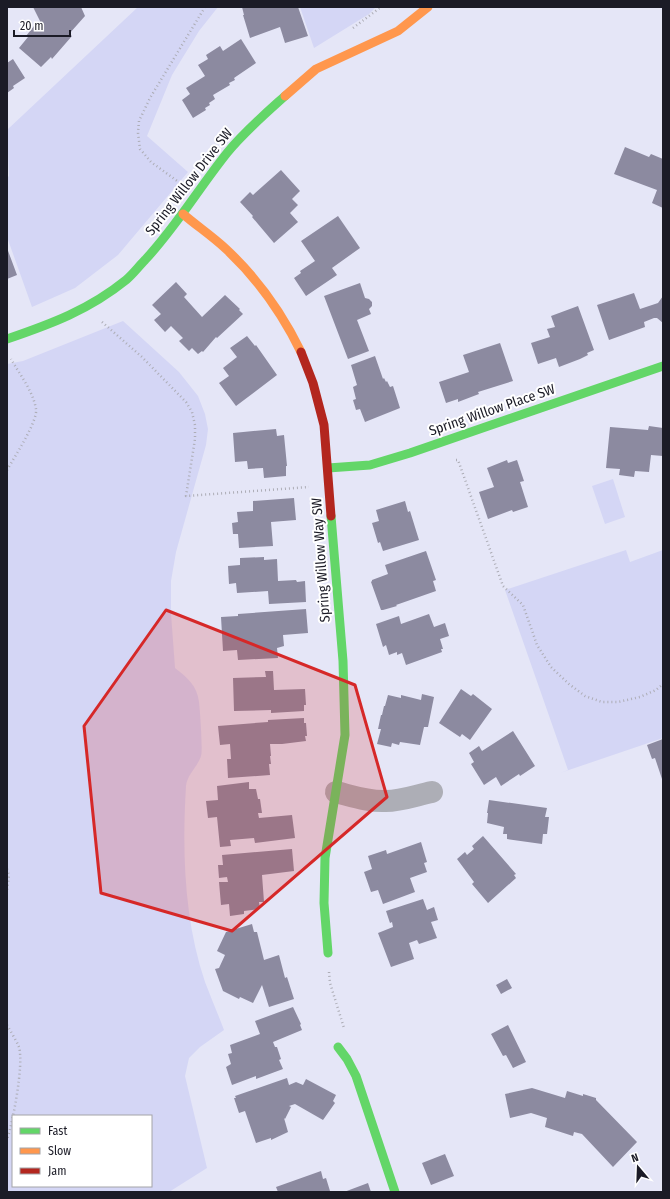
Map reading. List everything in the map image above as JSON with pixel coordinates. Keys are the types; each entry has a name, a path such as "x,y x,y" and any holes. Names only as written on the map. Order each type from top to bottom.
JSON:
{"street":[{"name":"Spring Willow Drive SW","path":"7,339 52,324 92,304 127,279 157,247 227,153 255,123 316,69 398,31 428,7"},
{"name":"Spring Willow Way SW","path":"182,214 224,247 255,279 274,304 298,345 308,369 324,425 345,700 345,735 329,830 324,871 324,903 328,953"},
{"name":"Spring Willow Place SW","path":"328,468 370,465 410,453 663,366"},
{"path":"336,792 370,800 386,801 404,799 432,792"},
{"path":"338,1047 347,1059 356,1076 395,1192"}],"path":[{"path":"197,194 151,162 140,149 138,133 139,121 150,98 205,7"},
{"path":"102,322 142,357 186,402 192,412 195,425 195,439 186,496 318,486 330,489"},
{"path":"7,470 32,424 36,411 32,396 10,357"},
{"path":"450,462 458,460 503,586 523,606 537,645 551,667 569,684 586,696 602,702 618,702 640,697 656,690 663,684"},
{"path":"7,869 9,875 7,891"},
{"path":"328,953 330,983 345,1032 347,1059"},
{"path":"7,1025 19,1047 20,1066 13,1115"},
{"path":"7,1140 12,1119"}],"highlighted area":[{"path":"166,610 355,685 387,797 232,931 101,893 84,726"}],"shaded area":[{"path":"138,7 218,7 199,31 172,75 147,136 188,172 118,255 75,288 32,307 7,237 7,178 9,176 7,130"},
{"path":"300,7 376,7 369,14 314,48"},
{"path":"123,321 179,372 198,396 205,414 208,429 206,445 176,552 171,581 171,614 175,668 188,679 196,691 201,721 201,756 188,778 186,786 184,835 186,885 189,910 198,958 205,982 224,1030 200,1047 189,1058 185,1076 207,1168 169,1192 7,1192 7,364 23,361"},
{"path":"613,479 625,517 605,524 592,486"},
{"path":"626,550 630,562 663,550 663,738 560,773 568,770 505,590"}],"building":[{"path":"33,7 81,7 85,16 69,34 72,36 52,59 51,57 41,67 19,48 28,37 26,36 34,26 36,28 41,23"},
{"path":"242,7 298,7 308,36 285,43 280,27 250,38"},
{"path":"241,39 256,63 234,78 235,80 229,83 230,85 213,95 215,99 209,103 210,105 205,108 206,110 193,118 182,100 190,94 186,88 205,76 198,65 208,59 206,55 220,46 223,51"},
{"path":"13,59 25,78 13,86 14,88 7,93 7,63"},
{"path":"625,147 649,157 651,154 663,159 663,208 652,203 657,190 614,174"},
{"path":"281,170 300,191 292,199 298,205 290,213 298,222 274,243 240,202 250,192 253,195"},
{"path":"338,216 360,248 332,268 337,275 306,296 294,278 301,273 300,271 315,261 301,241"},
{"path":"7,248 17,275 7,279"},
{"path":"176,282 187,294 184,297 202,317 225,295 240,309 239,310 243,314 217,338 216,337 203,352 202,351 198,354 192,348 189,351 179,341 183,338 171,326 165,332 154,320 161,314 152,305"},
{"path":"360,283 365,298 372,302 372,306 369,309 371,314 357,320 369,351 348,359 324,296"},
{"path":"634,293 640,309 658,303 663,296 663,323 657,318 654,318 644,322 645,327 609,340 597,305"},
{"path":"578,306 594,350 587,353 588,355 580,359 559,367 556,358 538,364 531,343 550,337 547,329 555,327 551,316"},
{"path":"247,336 255,346 256,345 277,375 236,406 219,383 229,376 223,368 237,357 230,348"},
{"path":"500,343 513,381 478,392 479,394 458,402 458,399 446,403 439,382 469,372 463,355"},
{"path":"375,356 383,379 384,378 386,382 387,381 390,387 393,386 400,408 365,422 360,409 356,410 353,400 356,399 353,387 357,385 351,365"},
{"path":"649,426 663,428 663,456 651,455 649,472 635,471 634,477 619,475 620,469 606,468 610,427 648,430"},
{"path":"276,429 277,436 284,435 287,466 286,476 264,478 263,468 248,469 247,461 235,462 233,433"},
{"path":"507,460 508,463 517,460 524,481 520,482 528,507 513,512 512,510 488,519 479,492 494,487 487,468"},
{"path":"294,498 296,520 271,522 273,546 239,548 238,534 233,534 232,523 238,522 237,512 253,511 253,501"},
{"path":"405,501 408,512 410,511 419,540 383,551 380,542 378,543 372,523 379,521 376,510"},
{"path":"426,551 436,580 433,581 436,591 396,605 397,606 381,610 371,582 372,580 388,574 385,565"},
{"path":"264,557 264,560 277,559 278,581 305,581 306,602 269,604 268,591 237,593 236,583 229,584 228,566 240,565 240,558"},
{"path":"306,609 308,633 283,635 284,646 277,648 278,658 238,660 237,650 223,651 221,617 238,616 238,614"},
{"path":"429,614 434,627 445,623 449,636 440,639 443,649 441,649 442,652 406,665 402,653 397,655 397,652 389,655 386,645 383,647 376,624 399,616 401,624"},
{"path":"265,671 273,671 274,690 305,689 306,705 304,705 304,711 271,713 271,710 234,711 233,678 266,677"},
{"path":"461,689 471,696 473,694 492,709 470,740 462,734 460,737 439,723"},
{"path":"422,694 434,697 428,727 424,727 420,745 400,742 399,745 392,743 391,747 377,744 381,729 378,729 381,715 388,695 401,698 401,695 421,700"},
{"path":"304,718 304,723 306,723 306,741 270,744 270,775 228,778 227,759 231,759 230,744 220,745 218,726 268,722 268,720"},
{"path":"513,731 535,766 520,776 519,774 501,786 496,777 484,785 471,764 474,762 469,753 479,746 482,751"},
{"path":"663,739 663,782 655,758 652,759 647,745"},
{"path":"249,782 249,789 256,789 258,799 260,799 262,813 258,813 259,818 292,815 295,838 255,843 254,838 230,840 231,846 220,847 217,817 208,818 206,801 218,800 217,786"},
{"path":"489,800 547,808 545,817 549,817 547,834 543,834 542,844 507,839 507,834 503,834 504,827 487,823"},
{"path":"483,836 516,874 514,875 516,878 488,903 472,884 474,882 457,859 465,852 467,855 474,849 472,846"},
{"path":"421,842 427,862 424,863 427,872 410,878 415,892 383,904 378,890 371,892 364,872 372,869 368,856 386,850 387,854"},
{"path":"292,849 294,871 262,875 264,902 259,902 260,909 244,911 244,914 230,916 229,904 221,905 219,882 228,882 227,877 219,878 218,865 223,865 222,855"},
{"path":"423,899 427,910 434,907 438,920 431,922 437,938 419,944 417,940 409,943 414,959 391,967 378,933 393,927 386,911"},
{"path":"252,924 254,932 257,932 264,960 279,955 285,978 287,977 294,999 269,1007 262,985 253,1003 240,997 239,999 223,991 215,969 219,968 225,955 217,951 226,932"},
{"path":"507,979 512,988 501,994 496,985"},
{"path":"293,1007 301,1024 302,1030 273,1042 275,1047 277,1047 281,1059 279,1060 283,1069 256,1079 256,1076 232,1085 226,1067 231,1064 228,1054 232,1053 230,1045 260,1034 255,1021"},
{"path":"508,1025 526,1062 513,1068 506,1055 503,1056 491,1034"},
{"path":"287,1078 289,1085 296,1082 303,1085 306,1079 336,1095 333,1101 335,1103 323,1120 295,1104 289,1106 291,1107 285,1119 284,1118 288,1132 271,1140 271,1138 256,1143 245,1111 239,1113 234,1098 236,1098 235,1096"},
{"path":"532,1088 565,1098 567,1091 596,1098 596,1100 637,1142 613,1167 582,1134 574,1132 573,1136 545,1127 547,1118 531,1113 510,1118 505,1094"},
{"path":"445,1154 454,1176 431,1185 422,1163"},
{"path":"321,1171 323,1179 326,1178 330,1191 278,1192 276,1187"},
{"path":"368,1183 371,1192 344,1192"}],"traffic: fast":[{"path":"7,339 54,322 84,308 112,291 126,280 167,234 217,166 240,138 285,96"},
{"path":"328,468 370,465 410,453 663,366"},
{"path":"328,953 324,903 325,858 345,735 343,661 331,516"},
{"path":"338,1047 347,1059 356,1076 395,1192"}],"traffic: slow":[{"path":"285,96 316,69 398,31 428,7"},
{"path":"183,214 221,244 248,272 277,310 301,352"}],"traffic: jam":[{"path":"301,352 313,383 324,425 331,516"}]}
